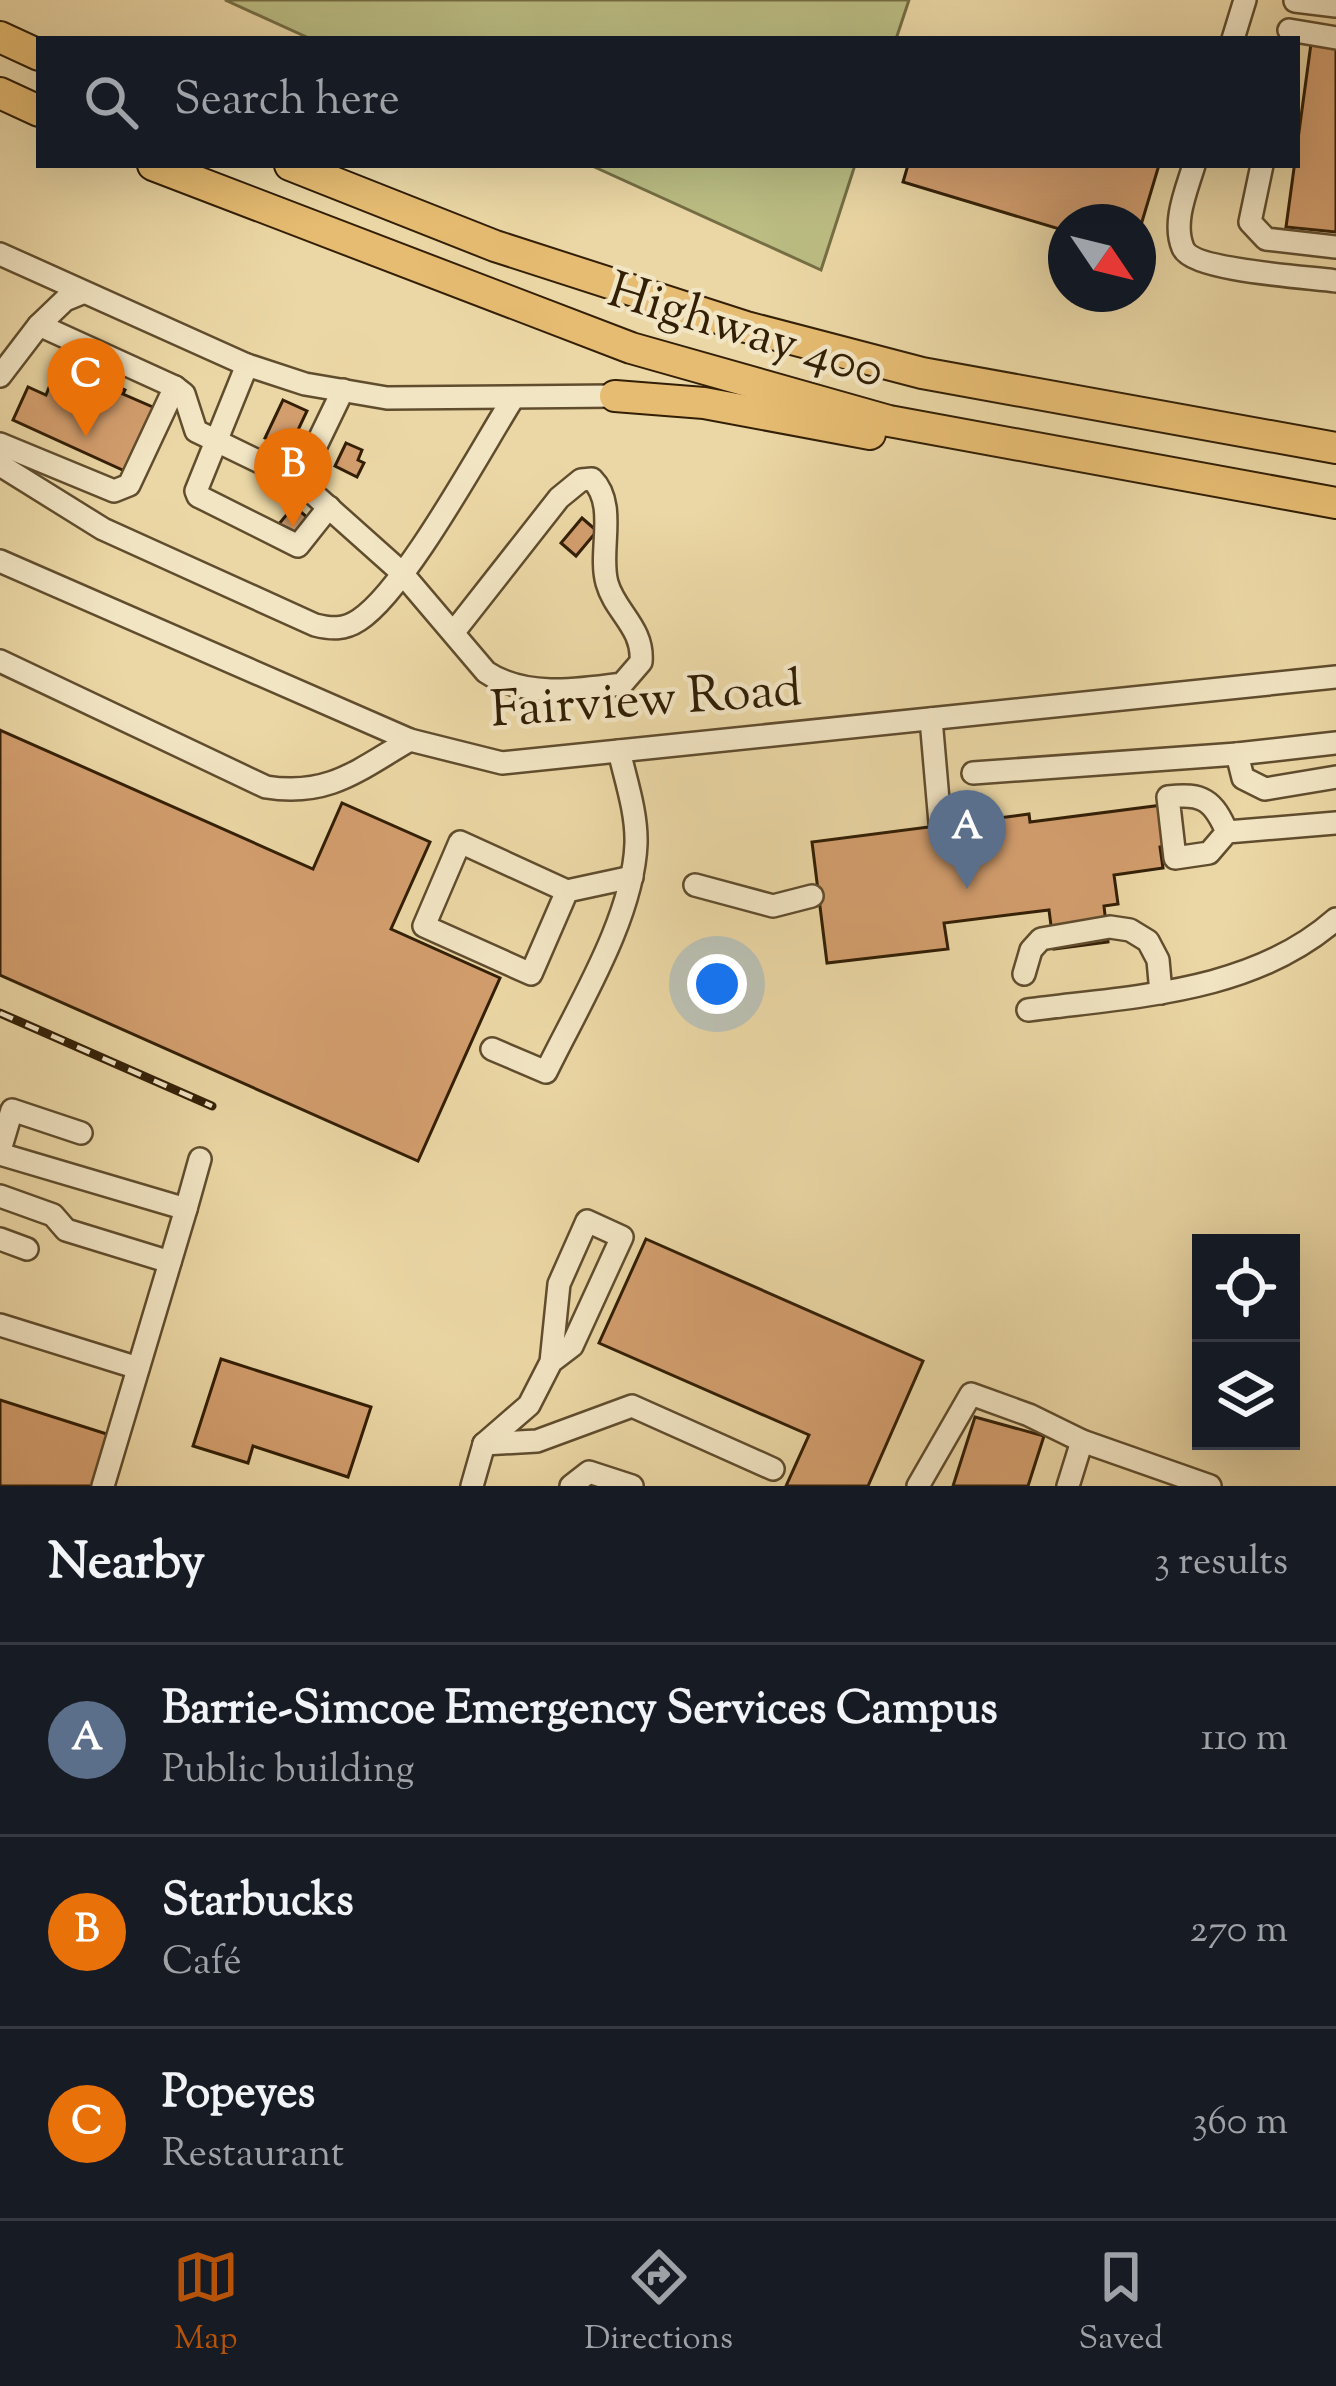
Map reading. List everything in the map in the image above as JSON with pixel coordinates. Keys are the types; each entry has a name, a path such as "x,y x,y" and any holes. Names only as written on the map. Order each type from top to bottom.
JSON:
{"highway":[{"path":"0,37 36,54"},
{"path":"0,93 36,110"},
{"name":"Highway 400","path":"161,168 631,348 890,421 1000,445 1336,503"},
{"name":"Highway 400","path":"298,168 495,246 746,327 922,373 1336,448"},
{"path":"615,396 704,403 914,442 1000,445"}],"street":[{"path":"1234,36 1245,0"},
{"path":"1336,5 1295,0 1288,35 1336,38"},
{"path":"1194,168 1180,220 1183,248 1189,256 1220,266 1336,281"},
{"path":"1261,168 1250,222 1266,239 1336,247"},
{"path":"0,254 248,365 305,384 387,398 615,396"},
{"path":"39,325 40,274"},
{"path":"0,376 39,325 65,300 82,293"},
{"path":"39,325 175,387 184,394 196,431 299,482 401,572 482,668 500,681 562,691 622,684 640,662 642,648 606,581 604,503 598,484 580,480 559,498 453,633"},
{"path":"248,365 196,490 202,500 298,546 329,507"},
{"path":"0,444 114,491 122,490 129,485 175,387"},
{"path":"299,482 343,390"},
{"path":"0,465 103,529 315,625 342,628 371,611 401,572 512,400"},
{"name":"Fairview Road","path":"0,561 410,740 502,763 1336,677"},
{"path":"0,661 266,787 301,793 348,776 410,740"},
{"path":"931,719 940,823"},
{"path":"973,772 1237,754 1336,742"},
{"path":"491,1049 546,1072 609,941 632,877 636,841 619,751"},
{"path":"1237,754 1243,778 1265,789 1336,777"},
{"path":"1227,832 1336,823"},
{"path":"567,891 531,974 424,926 460,842 567,891 632,877"},
{"path":"695,885 772,906 812,896"},
{"path":"1028,1010 1161,993 1264,965 1336,919"},
{"path":"1024,974 1031,950 1041,939 1110,927 1130,930 1148,940 1158,960 1161,993"},
{"path":"81,1133 12,1110 0,1152 186,1209"},
{"path":"103,1486 200,1160"},
{"path":"0,1196 52,1215 66,1230 170,1262"},
{"path":"472,1486 484,1444 529,1405 551,1362 559,1284 587,1221 622,1237 572,1346 551,1362"},
{"path":"0,1239 27,1249"},
{"path":"0,1324 137,1368"},
{"path":"918,1486 971,1394 1029,1414 1082,1441 1210,1486"},
{"path":"484,1444 537,1441 632,1406 773,1469"},
{"path":"1068,1486 1082,1441"},
{"path":"571,1486 589,1472 632,1486"}],"green space":[{"path":"225,0 909,0 897,36 304,36"},
{"path":"597,168 854,168 821,270"}],"building":[{"path":"1313,29 1336,32 1336,232 1286,227 1294,168 1300,168 1300,124"},
{"path":"907,168 1158,168 1147,204 1048,204 1048,226 903,182"},
{"path":"63,360 111,390 113,384 125,390 123,394 155,408 127,472 13,420 28,387 46,395 50,385 55,387"},
{"path":"283,400 307,411 289,449 265,438"},
{"path":"346,443 362,450 358,460 364,463 357,477 335,466"},
{"path":"294,506 309,519 293,538 278,525"},
{"path":"582,518 597,531 576,556 561,543"},
{"path":"0,730 313,869 342,803 430,842 391,929 500,978 418,1161 0,975"},
{"path":"1178,803 1183,844 1160,847 1163,868 1114,875 1118,904 1104,906 1108,942 1054,949 1049,910 944,923 948,949 827,963 812,842 1029,814 1030,822"},
{"path":"646,1239 923,1361 868,1486 786,1486 809,1435 599,1343"},
{"path":"221,1359 371,1407 348,1477 253,1446 248,1463 193,1446"},
{"path":"0,1400 113,1436 97,1486 0,1486"},
{"path":"975,1417 1044,1436 1028,1486 953,1486"}],"railway":[{"path":"0,1013 212,1106"}],"place":[{"name":"Popeyes","path":"86,437"},
{"name":"Starbucks","path":"293,527"},
{"name":"Barrie-Simcoe Emergency Services Campus","path":"967,889"}]}
